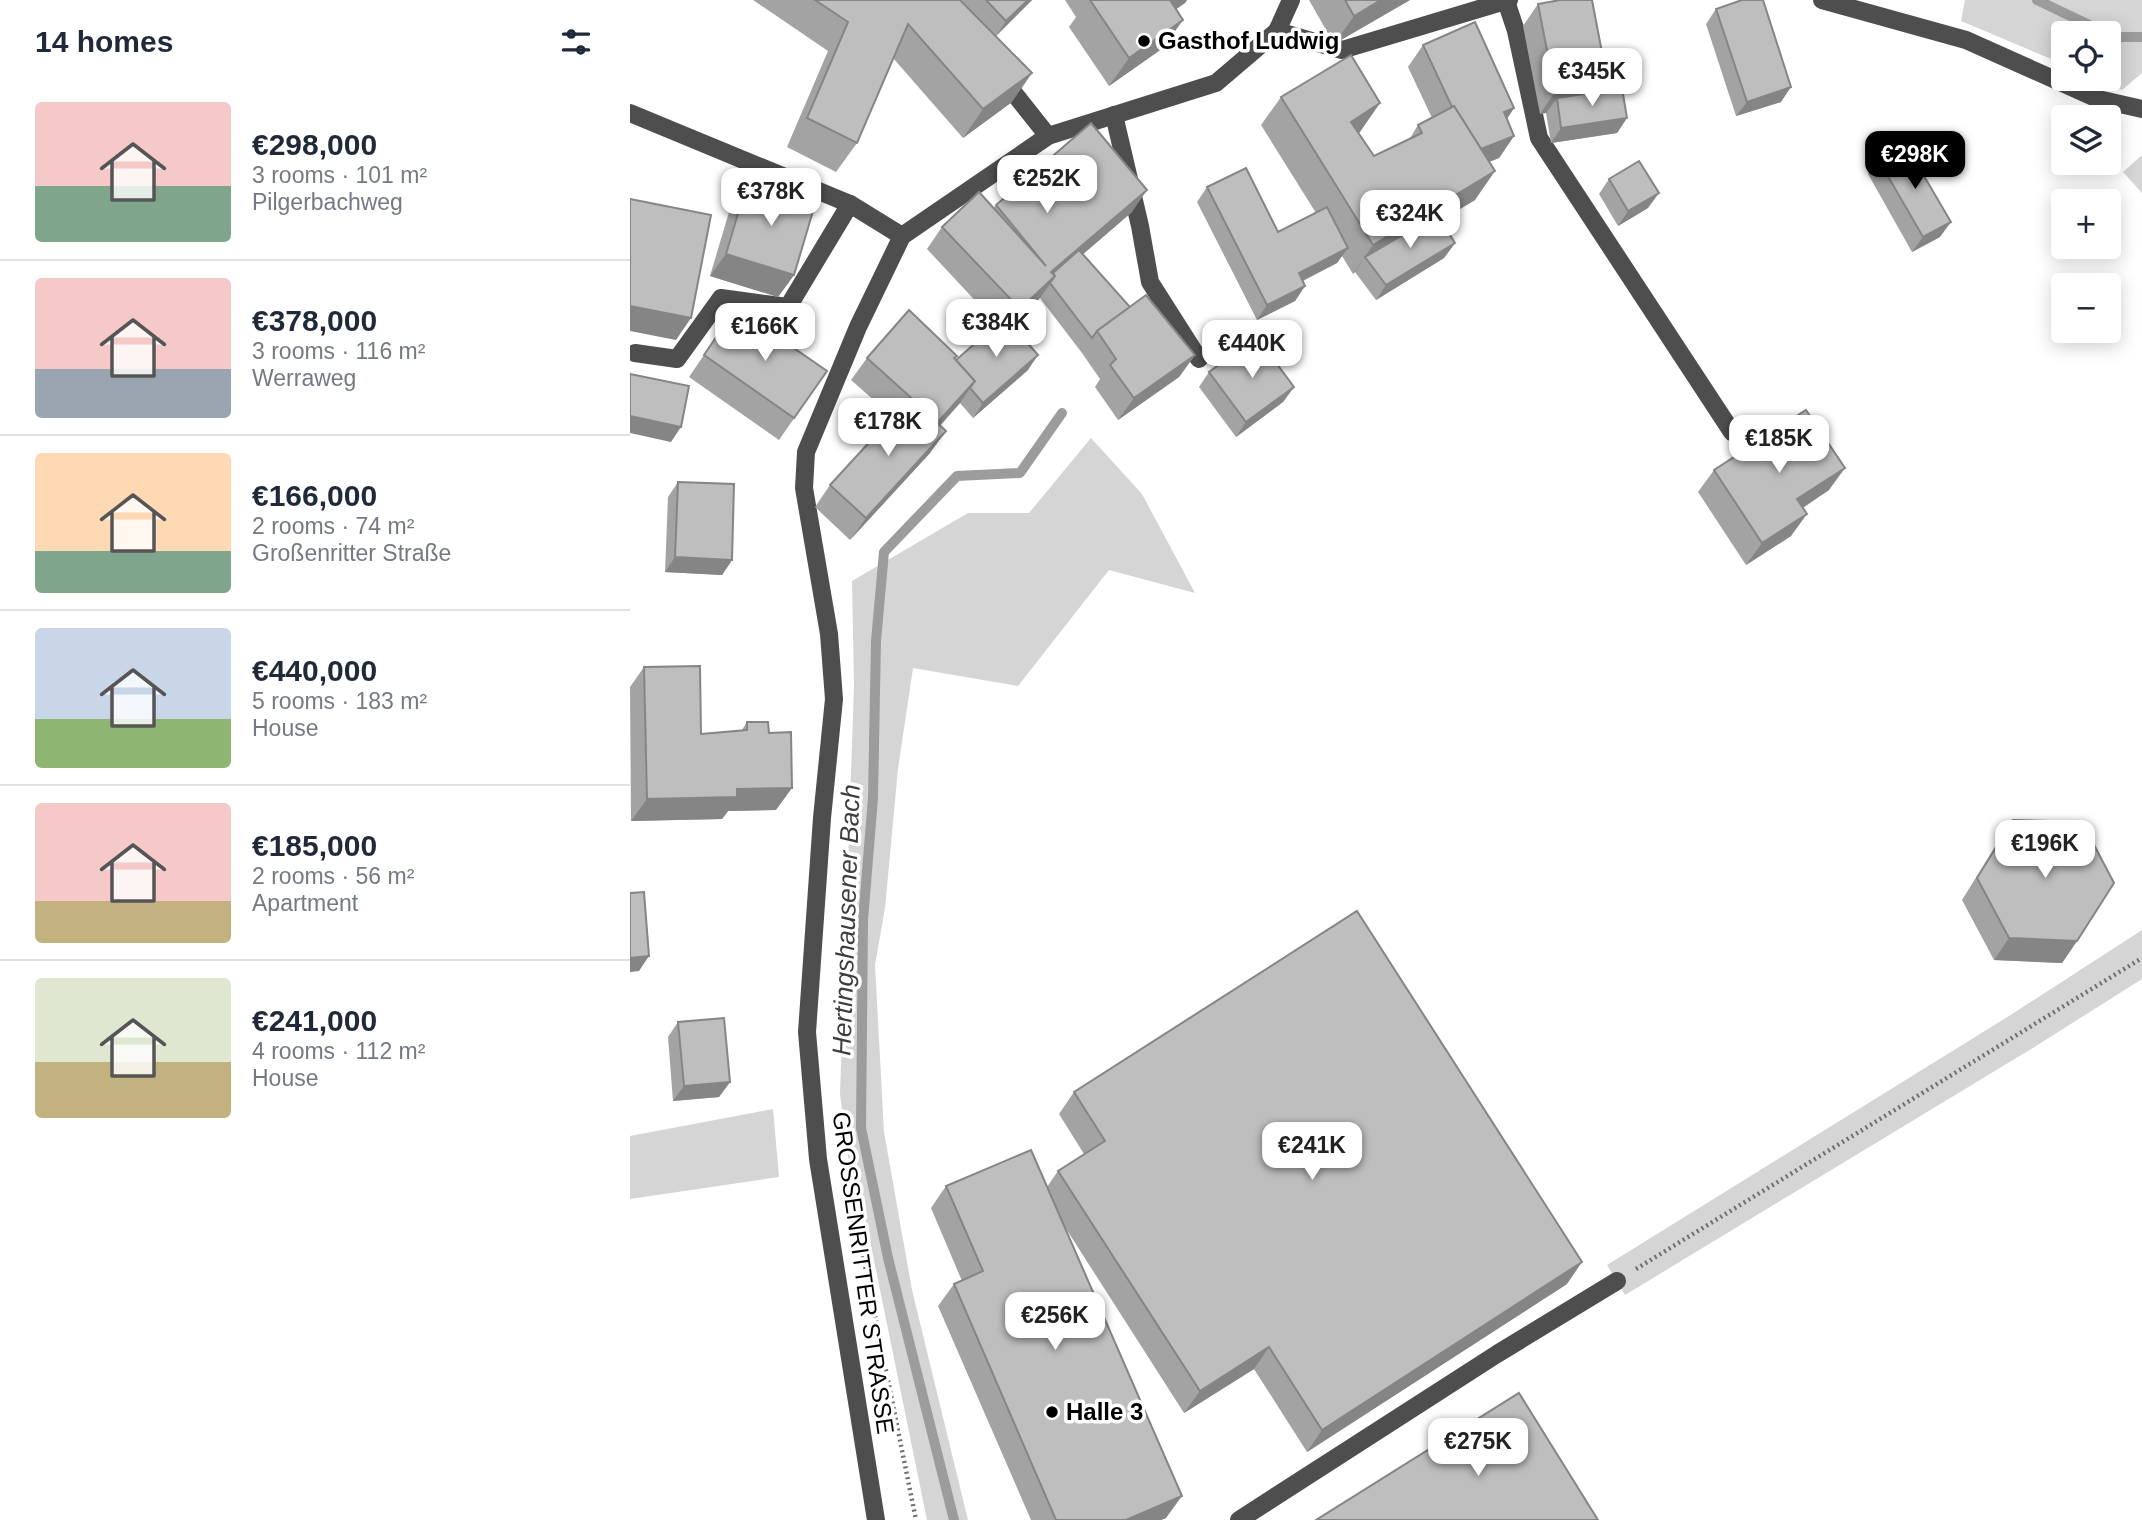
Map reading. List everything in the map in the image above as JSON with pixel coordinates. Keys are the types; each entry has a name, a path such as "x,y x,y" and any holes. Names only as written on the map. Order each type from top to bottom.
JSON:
{"street":[{"path":"630,113 850,204 902,236 1048,136 1216,83 1276,31 1291,0"},
{"path":"1276,31 1342,50 1508,0 1539,138 1732,432"},
{"path":"1822,0 1966,40 2098,99 2142,109"},
{"path":"990,63 1048,136"},
{"path":"1114,115 1150,282 1199,359"},
{"path":"635,353 677,359 721,298 788,307 850,204"},
{"name":"GROSSENRITTER STRASSE","path":"876,1520 818,1159 807,1032 822,818 834,699 829,634 804,488 806,452 858,327 902,236"},
{"path":"1240,1520 1497,1354 1617,1281"}],"path":[{"path":"1617,1281 2142,958"},
{"path":"846,1181 852,1191 916,1520"}],"shaded area":[{"path":"1965,0 2142,0 2142,73 2121,90 2121,21 2051,21 2051,59 1961,21"},
{"path":"2142,155 2142,193 2123,172"},
{"path":"1091,438 1142,494 1195,593 1109,570 1018,686 913,668 898,769 885,908 875,965 884,1132 912,1290 968,1520 927,1520 859,1187 848,1157 840,1094 854,686 852,581 968,513 1029,513"},
{"path":"2142,930 2142,979 1625,1295 1607,1265 2009,1016"},
{"path":"773,1109 779,1177 630,1199 630,1136"}],"building":[{"path":"815,0 960,0 1032,73 983,109 908,24 857,143 807,118 848,22"},
{"path":"986,0 1028,0 1006,21"},
{"path":"1090,0 1170,0 1183,20 1129,58"},
{"path":"1345,0 1381,0 1354,16"},
{"path":"1560,0 1592,0 1608,84 1555,92 1538,4"},
{"path":"1742,0 1763,0 1791,87 1747,102 1716,9"},
{"path":"1475,22 1514,108 1504,112 1514,136 1481,149 1454,106 1452,107 1423,45"},
{"path":"1351,55 1380,103 1351,122 1374,156 1422,133 1418,125 1454,106 1495,171 1373,245 1281,97"},
{"path":"1622,88 1627,118 1561,128 1557,98"},
{"path":"1091,123 1147,190 1051,272 1055,276 1020,309 942,227 979,192 1046,266 996,205"},
{"path":"1907,147 1951,222 1923,237 1878,159"},
{"path":"1639,161 1659,193 1628,211 1609,179"},
{"path":"1246,168 1278,232 1327,207 1348,248 1299,273 1305,286 1267,305 1207,187"},
{"path":"748,180 816,201 794,275 726,254"},
{"path":"630,199 711,215 691,318 630,306"},
{"path":"1437,215 1455,243 1386,285 1365,257"},
{"path":"1079,250 1130,307 1097,331 1092,338 1050,283 1055,276 1053,273"},
{"path":"1146,295 1195,355 1134,398 1110,365 1116,359 1097,331"},
{"path":"736,308 827,371 794,418 704,355"},
{"path":"909,310 957,356 954,358 975,381 938,422 867,358"},
{"path":"1005,317 1038,355 983,403 970,388 975,381 956,360"},
{"path":"1257,337 1294,387 1246,422 1209,372"},
{"path":"630,374 689,386 681,427 630,416"},
{"path":"910,398 946,431 866,518 830,485"},
{"path":"1806,410 1845,468 1797,499 1807,514 1762,543 1714,470"},
{"path":"678,482 734,484 732,560 675,557"},
{"path":"700,666 701,734 747,730 747,722 768,722 769,733 791,732 792,788 737,789 737,797 647,799 644,667"},
{"path":"2013,820 2082,822 2114,883 2077,941 2009,938 1977,878"},
{"path":"644,892 649,956 630,958 630,893"},
{"path":"1357,911 1582,1262 1322,1430 1269,1347 1200,1391 1058,1171 1105,1141 1074,1092"},
{"path":"724,1018 730,1082 684,1086 678,1022"},
{"name":"Halle 3","path":"1031,1150 1182,1496 1126,1520 1056,1520 954,1284 983,1271 946,1186"},
{"path":"1519,1393 1598,1520 1316,1520"}],"waterway":[{"name":"Hertingshausener Bach","path":"2037,0 2081,21"},
{"name":"Hertingshausener Bach","path":"2121,37 2142,37"},
{"name":"Hertingshausener Bach","path":"954,1520 888,1258 861,1128 863,920 873,798 876,641 884,552 957,476 1020,473 1062,413"}],"place":[{"name":"Gasthof Ludwig","path":"1144,41"},
{"name":"Halle 3","path":"1052,1412"}]}
